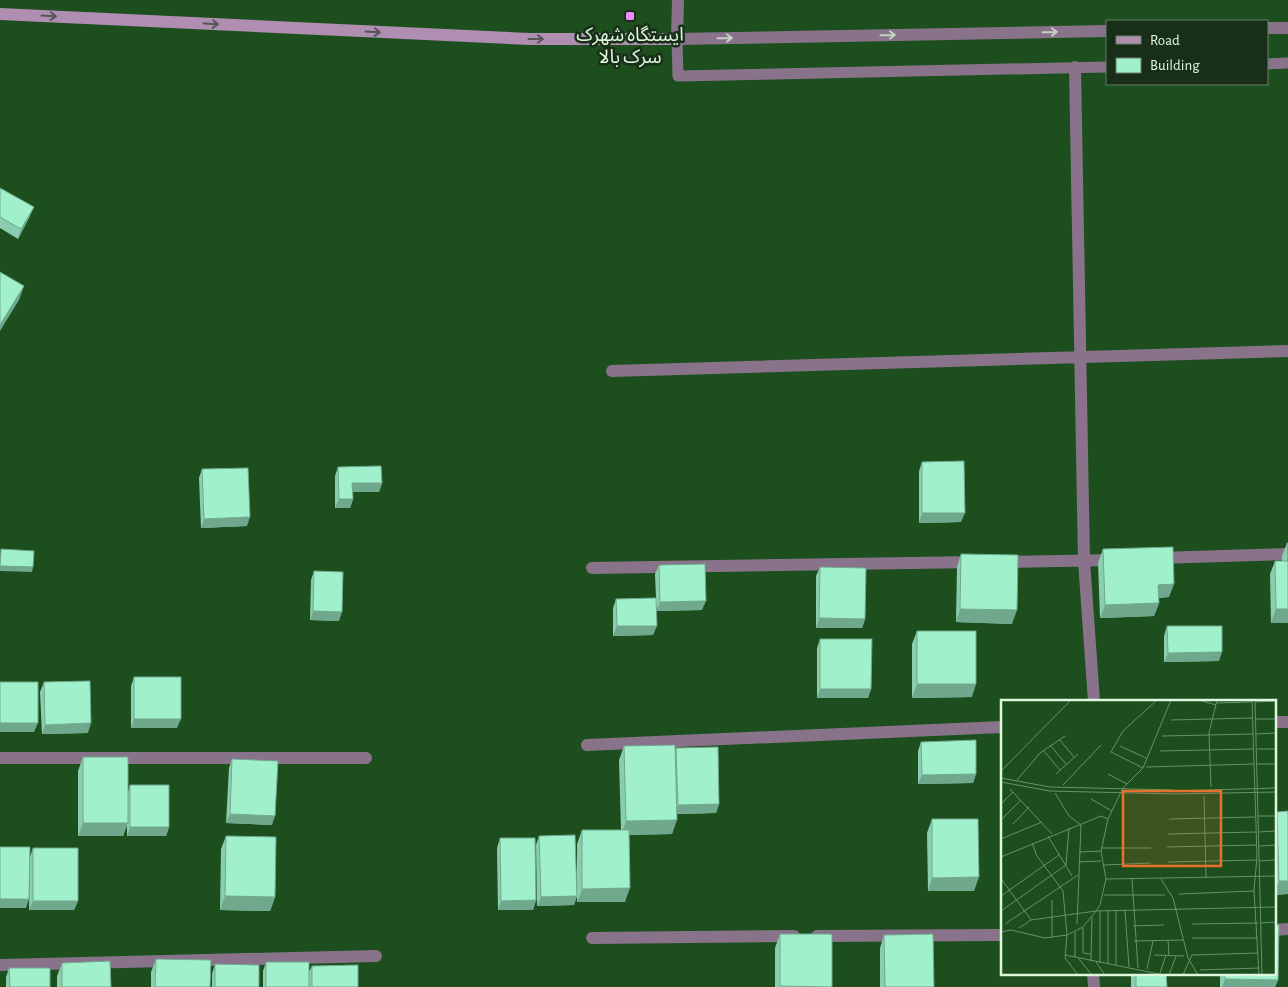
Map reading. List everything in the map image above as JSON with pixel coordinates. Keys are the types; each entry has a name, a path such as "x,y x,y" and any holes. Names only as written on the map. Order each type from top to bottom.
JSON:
{"main road":[{"path":"0,14 530,39 677,39"}],"street":[{"path":"678,0 677,39 1106,31"},
{"path":"1268,28 1288,28"},
{"path":"1075,67 1084,561 1094,700"},
{"path":"612,370 1288,351"},
{"path":"592,568 1084,561 1288,554"},
{"path":"587,745 1001,727"},
{"path":"0,758 366,758"},
{"path":"592,938 1001,935"},
{"path":"0,964 376,956"},
{"path":"1093,974 1094,987"}],"lane":[{"path":"677,39 678,76 1106,67"},
{"path":"1268,64 1288,63"}],"building":[{"path":"0,188 34,207 21,229 0,217"},
{"path":"0,272 24,286 0,325"},
{"path":"964,461 965,513 922,513 922,462"},
{"path":"381,466 382,483 352,483 353,499 339,499 338,467"},
{"path":"248,468 250,517 204,519 202,469"},
{"path":"1173,547 1174,584 1158,585 1159,603 1105,605 1103,549"},
{"path":"1,549 34,551 33,567 0,566"},
{"path":"961,554 1018,555 1017,610 960,609"},
{"path":"1275,561 1288,561 1288,609 1276,609"},
{"path":"705,564 706,601 660,602 659,565"},
{"path":"820,567 866,568 865,619 819,618"},
{"path":"314,571 343,572 342,612 313,611"},
{"path":"656,598 657,626 617,626 616,599"},
{"path":"1167,626 1222,626 1222,652 1168,653"},
{"path":"917,631 976,631 976,684 917,684"},
{"path":"820,639 872,639 871,689 820,689"},
{"path":"134,677 181,677 181,719 134,719"},
{"path":"90,681 91,723 45,725 44,682"},
{"path":"0,682 38,682 38,723 0,723"},
{"path":"976,740 976,774 922,775 921,742"},
{"path":"675,745 677,820 626,821 624,746"},
{"path":"718,747 719,804 678,805 676,748"},
{"path":"83,757 128,757 128,823 83,823"},
{"path":"232,759 278,761 275,816 230,814"},
{"path":"130,785 169,785 169,827 130,827"},
{"path":"1288,811 1288,881 1279,881 1277,812"},
{"path":"932,819 978,819 979,877 932,878"},
{"path":"582,830 629,830 630,888 582,889"},
{"path":"575,835 577,896 541,897 539,836"},
{"path":"226,836 276,837 275,897 225,896"},
{"path":"500,838 535,838 536,900 501,901"},
{"path":"0,847 30,847 29,899 0,899"},
{"path":"33,848 78,848 78,901 33,901"},
{"path":"1276,925 1279,925 1278,980 1225,979 1225,974 1276,974"},
{"path":"780,934 832,934 832,987 780,986"},
{"path":"933,934 934,987 885,987 884,935"},
{"path":"156,959 211,960 210,987 155,987"},
{"path":"110,961 111,987 62,987 62,963"},
{"path":"266,962 309,962 309,987 266,987"},
{"path":"215,964 259,965 259,987 215,987"},
{"path":"358,965 358,987 312,987 312,966"},
{"path":"9,968 50,968 50,987 10,987"},
{"path":"1136,974 1166,974 1167,987 1136,987"}],"place":[{"name":"ایستگاه شهرک سرک بالا","path":"630,16"}]}
